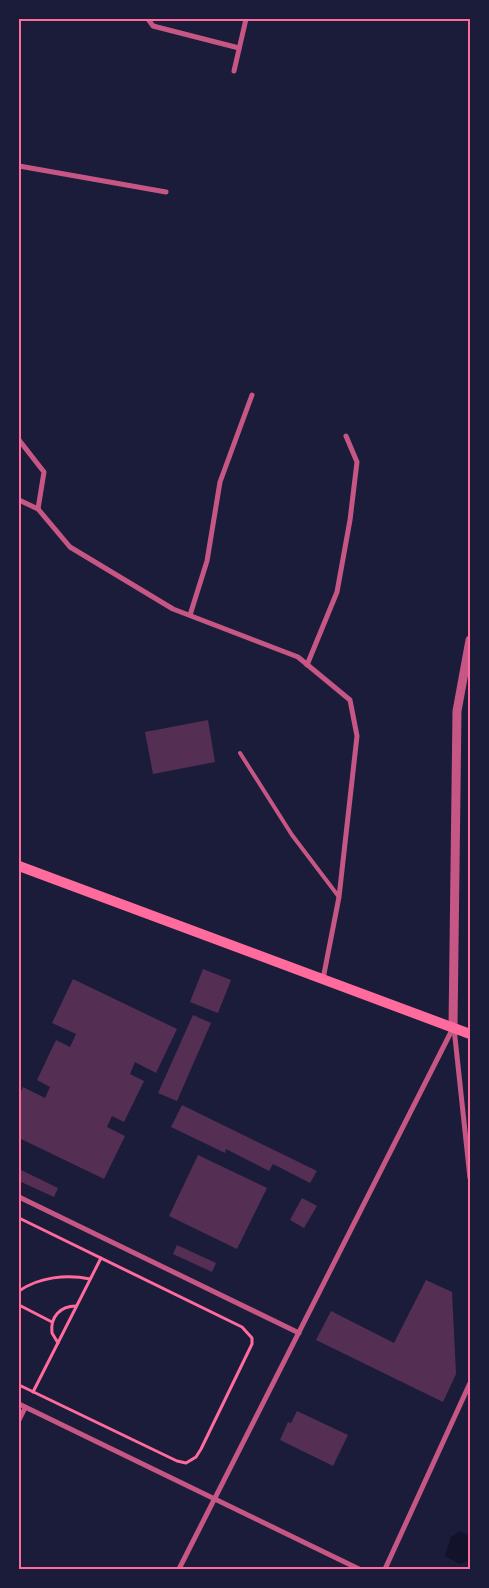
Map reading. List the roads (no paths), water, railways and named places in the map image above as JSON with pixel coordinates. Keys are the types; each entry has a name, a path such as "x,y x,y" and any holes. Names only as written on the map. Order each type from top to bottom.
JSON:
{"main road":[{"path":"19,866 470,1034"}],"street":[{"path":"148,19 153,26 239,48"},
{"path":"234,71 246,19"},
{"path":"19,166 166,192"},
{"path":"190,616 207,561 220,482 252,395"},
{"path":"307,665 337,592 350,520 357,462 346,436"},
{"path":"19,440 44,472 38,510"},
{"path":"19,500 38,510 70,547 173,608 298,657 350,700 356,736 339,897 323,980"},
{"path":"470,640 457,711 454,1028 470,1178"},
{"path":"179,1569 454,1028"},
{"path":"19,1197 299,1333"},
{"path":"385,1569 470,1383"},
{"path":"19,1404 359,1569"},
{"path":"19,1420 25,1408"}],"lane":[{"path":"240,753 292,835 339,897"}]}
